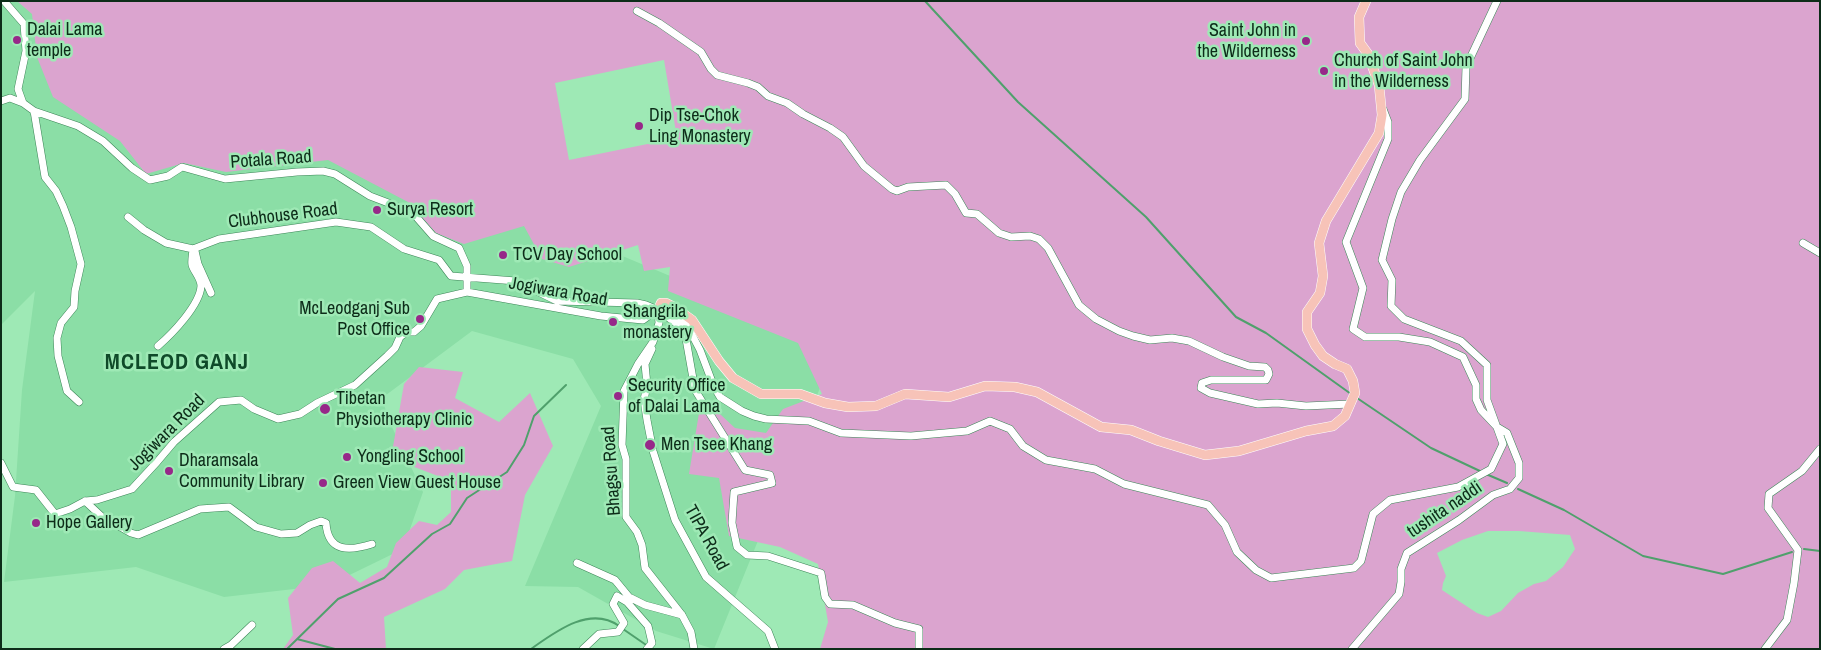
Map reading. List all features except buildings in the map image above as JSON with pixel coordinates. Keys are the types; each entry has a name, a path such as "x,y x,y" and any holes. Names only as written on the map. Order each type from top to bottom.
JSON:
{"main road":[{"path":"658,310 661,303 666,303 692,320 719,361 733,378 760,394 800,394 825,403 848,407 876,406 905,394 949,397 985,386 1015,387 1037,392 1101,427 1131,430 1205,455 1239,451 1306,430 1333,426 1345,416 1352,399 1353,380 1347,369 1334,364 1315,345 1307,329 1307,312 1320,292 1323,276 1320,243 1326,221 1379,133 1382,115 1379,85 1368,54 1360,43 1358,17 1366,1"}],"street":[{"path":"4,1 24,24 26,51 18,89 22,104"},
{"path":"658,310 661,307 672,311 687,325 720,397 748,414 766,419 809,421 841,434 861,435 911,436 967,431 990,421 1010,429 1023,446 1046,460 1095,469 1124,484 1208,505 1226,525 1237,552 1256,570 1271,578 1354,568 1362,561 1373,514 1390,500 1458,487 1491,468 1503,444 1487,400 1487,365 1461,341 1404,319 1391,306 1392,280 1382,260 1401,192 1420,160 1465,99 1466,67 1497,1"},
{"path":"637,10 701,52 717,75 758,88 768,96 788,103 843,137 864,166 892,189 897,191 908,187 946,185 955,194 966,213 977,214 999,233 1011,237 1030,236 1040,239 1048,248 1079,305 1096,319 1133,336 1150,340 1172,338 1189,341 1223,357 1249,366 1265,367 1268,370 1269,374 1266,380 1211,380 1202,382 1202,388 1210,393 1258,404 1277,403 1306,406 1352,399"},
{"name":"Potala Road","path":"1,101 10,98 34,111 78,126 103,141 132,168 150,180 168,176 182,167 225,180 297,172 323,171 335,174 370,196 412,212 432,236 459,248 467,266 467,276"},
{"name":"tushita naddi","path":"1352,649 1399,594 1401,569 1407,553 1459,520 1493,494 1510,489 1519,478 1519,463 1515,448 1507,433 1497,427 1481,410 1476,400 1476,385 1462,357 1430,342 1399,337 1365,337 1353,329 1363,288 1346,242 1388,139 1388,122 1380,104"},
{"path":"34,111 45,176 56,191 63,206 81,264 74,291 74,307 61,323 57,338 58,356 67,391 79,402"},
{"path":"128,217 144,230 166,243 194,249"},
{"name":"Clubhouse Road","path":"194,249 219,239 336,222 371,227 404,249 439,260 452,276 467,276"},
{"path":"1803,244 1820,253"},
{"path":"194,249 198,264 212,293"},
{"path":"158,346 169,337 199,295 201,285 192,264 194,249"},
{"path":"467,292 467,276 516,281 557,301 637,303 646,305 658,310 681,327 686,339 695,390 745,470 770,475 772,483 734,492 732,523 737,547 747,555 768,556 821,572 825,597 830,604 853,605 895,623 919,629 919,649"},
{"name":"Jogiwara Road","path":"1,463 13,487 36,490 55,514 85,501 97,500 132,489 174,442 219,402 241,400 254,409 278,420 300,414 318,402 355,385 395,348 400,337 407,332 414,332 421,326 437,299 467,292 507,298 551,308 634,320 643,320 658,310"},
{"name":"Bhagsu Road","path":"658,310 659,323 653,342 638,364 624,391 622,445 626,458 626,517 637,532 642,544 645,568 682,615 691,632 694,649"},
{"name":"TIPA Road","path":"656,332 656,340 645,364 646,385 644,400 652,451 676,520 706,577 768,631 775,649"},
{"path":"1764,649 1787,620 1798,550 1768,508 1769,494 1802,470 1820,449"},
{"path":"85,501 101,516 138,535 200,509 228,507 256,527 281,534 297,533 321,521 326,523 327,535 334,544 346,549 360,548 372,544"},
{"path":"577,563 615,580 629,597 645,605 682,615"},
{"path":"583,649 599,634 621,629 624,623 612,604 617,596 627,602 648,626 649,646"},
{"path":"224,649 231,645 252,625"}],"shaded area":[{"path":"1,1 29,1 396,161 837,346 714,649 656,631 578,587 525,586 601,406 573,359 472,331 382,398 389,421 423,492 403,549 329,585 224,597 136,567 4,582 15,496 22,390 35,291 1,325"},
{"path":"17,1 1820,1 1820,649 820,649 828,622 818,564 780,547 729,536 719,478 689,474 699,413 707,402 735,428 766,433 783,409 822,394 798,343 668,291 670,267 644,271 638,245 569,267 542,259 524,226 464,244 436,233 408,202 328,160 226,172 184,163 146,174 120,141 53,97 37,57 32,14","holes":["664,60 677,138 569,160 555,83","1488,531 1519,531 1570,535 1575,549 1563,567 1546,581 1534,584 1518,593 1501,611 1488,617 1477,613 1442,590 1446,576 1437,553 1462,540"]},
{"path":"419,367 463,372 455,398 499,422 530,393 553,446 525,495 512,561 464,570 445,589 384,617 386,649 283,649 293,635 288,598 312,568 333,561 360,583 387,567 396,543 419,521 437,525 451,512 451,481 391,458 404,384"}],"waterway":[{"path":"925,1 1018,102 1146,217 1236,317 1266,333 1351,394"},
{"path":"287,649 338,599 384,578 432,534 450,524 467,498 507,472 524,445 534,416 566,385"},
{"path":"1357,398 1431,448 1482,472"},
{"path":"1486,474 1507,483"},
{"path":"1518,489 1564,510 1643,556 1723,574 1792,552"},
{"path":"1804,549 1820,551"},
{"path":"531,649 573,623 596,618 608,620 619,626"},
{"path":"623,629 652,649"},
{"path":"297,639 335,649"}],"place":[{"name":"Dalai Lama temple","path":"17,40"},
{"name":"Saint John in the Wilderness","path":"1306,41"},
{"name":"Church of Saint John in the Wilderness","path":"1324,71"},
{"name":"Dip Tse-Chok Ling Monastery","path":"639,126"},
{"name":"Surya Resort","path":"377,210"},
{"name":"TCV Day School","path":"503,255"},
{"name":"McLeodganj Sub Post Office","path":"420,319"},
{"name":"Shangrila monastery","path":"613,322"},
{"name":"Security Office of Dalai Lama","path":"618,396"},
{"name":"Tibetan Physiotherapy Clinic","path":"325,409"},
{"name":"Men Tsee Khang","path":"650,445"},
{"name":"Yongling School","path":"347,457"},
{"name":"Dharamsala Community Library","path":"169,471"},
{"name":"Green View Guest House","path":"323,483"},
{"name":"Hope Gallery","path":"36,523"}],"district":[{"name":"MCLEOD GANJ","path":"177,363"}]}
